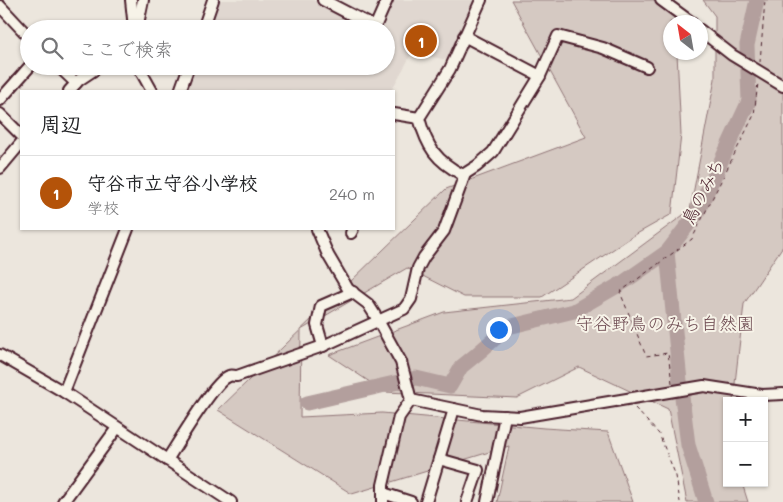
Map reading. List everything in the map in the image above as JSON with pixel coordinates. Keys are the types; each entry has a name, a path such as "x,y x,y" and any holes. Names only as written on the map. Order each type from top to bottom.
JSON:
{"street":[{"path":"131,0 134,20"},
{"path":"137,20 143,0"},
{"path":"205,20 213,0"},
{"path":"323,0 362,20"},
{"path":"378,20 386,0"},
{"path":"465,174 463,175 455,171 434,154 424,137 419,118 450,69 481,0"},
{"path":"662,0 682,15"},
{"path":"0,6 20,27"},
{"path":"464,36 540,76"},
{"path":"166,460 208,396 229,376 237,376 323,346 404,309 410,299 418,268 444,231 465,174 493,152 540,76 558,36 603,48 647,68"},
{"path":"708,36 732,55 783,86"},
{"path":"0,100 22,75"},
{"path":"68,75 76,83"},
{"path":"70,90 86,75"},
{"path":"143,75 151,90"},
{"path":"180,90 186,75"},
{"path":"0,114 20,134"},
{"path":"395,114 419,118"},
{"path":"0,168 20,144"},
{"path":"64,392 128,230"},
{"path":"318,230 328,256 348,289 368,304 401,362 411,400 399,417 382,485 382,497 410,502"},
{"path":"323,346 317,325 321,306 353,292"},
{"path":"0,355 64,392 231,502"},
{"path":"411,400 482,415 520,417 704,386 762,395 783,394"},
{"path":"426,502 454,409"},
{"path":"487,502 505,416"},
{"path":"63,502 117,428"},
{"path":"439,459 478,470 467,502"}],"path":[{"path":"760,64 765,0"},
{"name":"鳥のみち","path":"672,391 668,353 646,356 620,292 692,238 754,115 758,81"},
{"path":"627,398 659,434 676,476 680,502"}],"shaded area":[{"path":"218,0 313,0 352,20 211,20"},
{"path":"393,0 476,0 448,60 412,53 392,90 185,90 191,75 395,75 395,20 384,20"}],"green space":[{"path":"511,0 674,0 675,15 663,15 663,60 677,60 681,135 672,214 633,236 542,297 464,297 407,268 301,330 300,417 382,413 608,432 633,502 497,502 509,446 352,494 218,410 446,189 586,137"},
{"name":"守谷野鳥のみち自然園","path":"703,0 783,0 783,246 744,304 733,397 723,397 723,487 743,487 748,502 687,502 668,409 579,367 517,398 385,392 329,355 444,312 571,298 690,210 715,79 715,16"}],"waterway":[{"path":"706,502 688,445 667,252 697,213 749,101 747,45 757,0"},
{"path":"307,403 416,378 450,386 461,367 508,327 574,311 624,282 667,252"}],"place":[{"name":"守谷市立守谷小学校","path":"421,41"}]}
